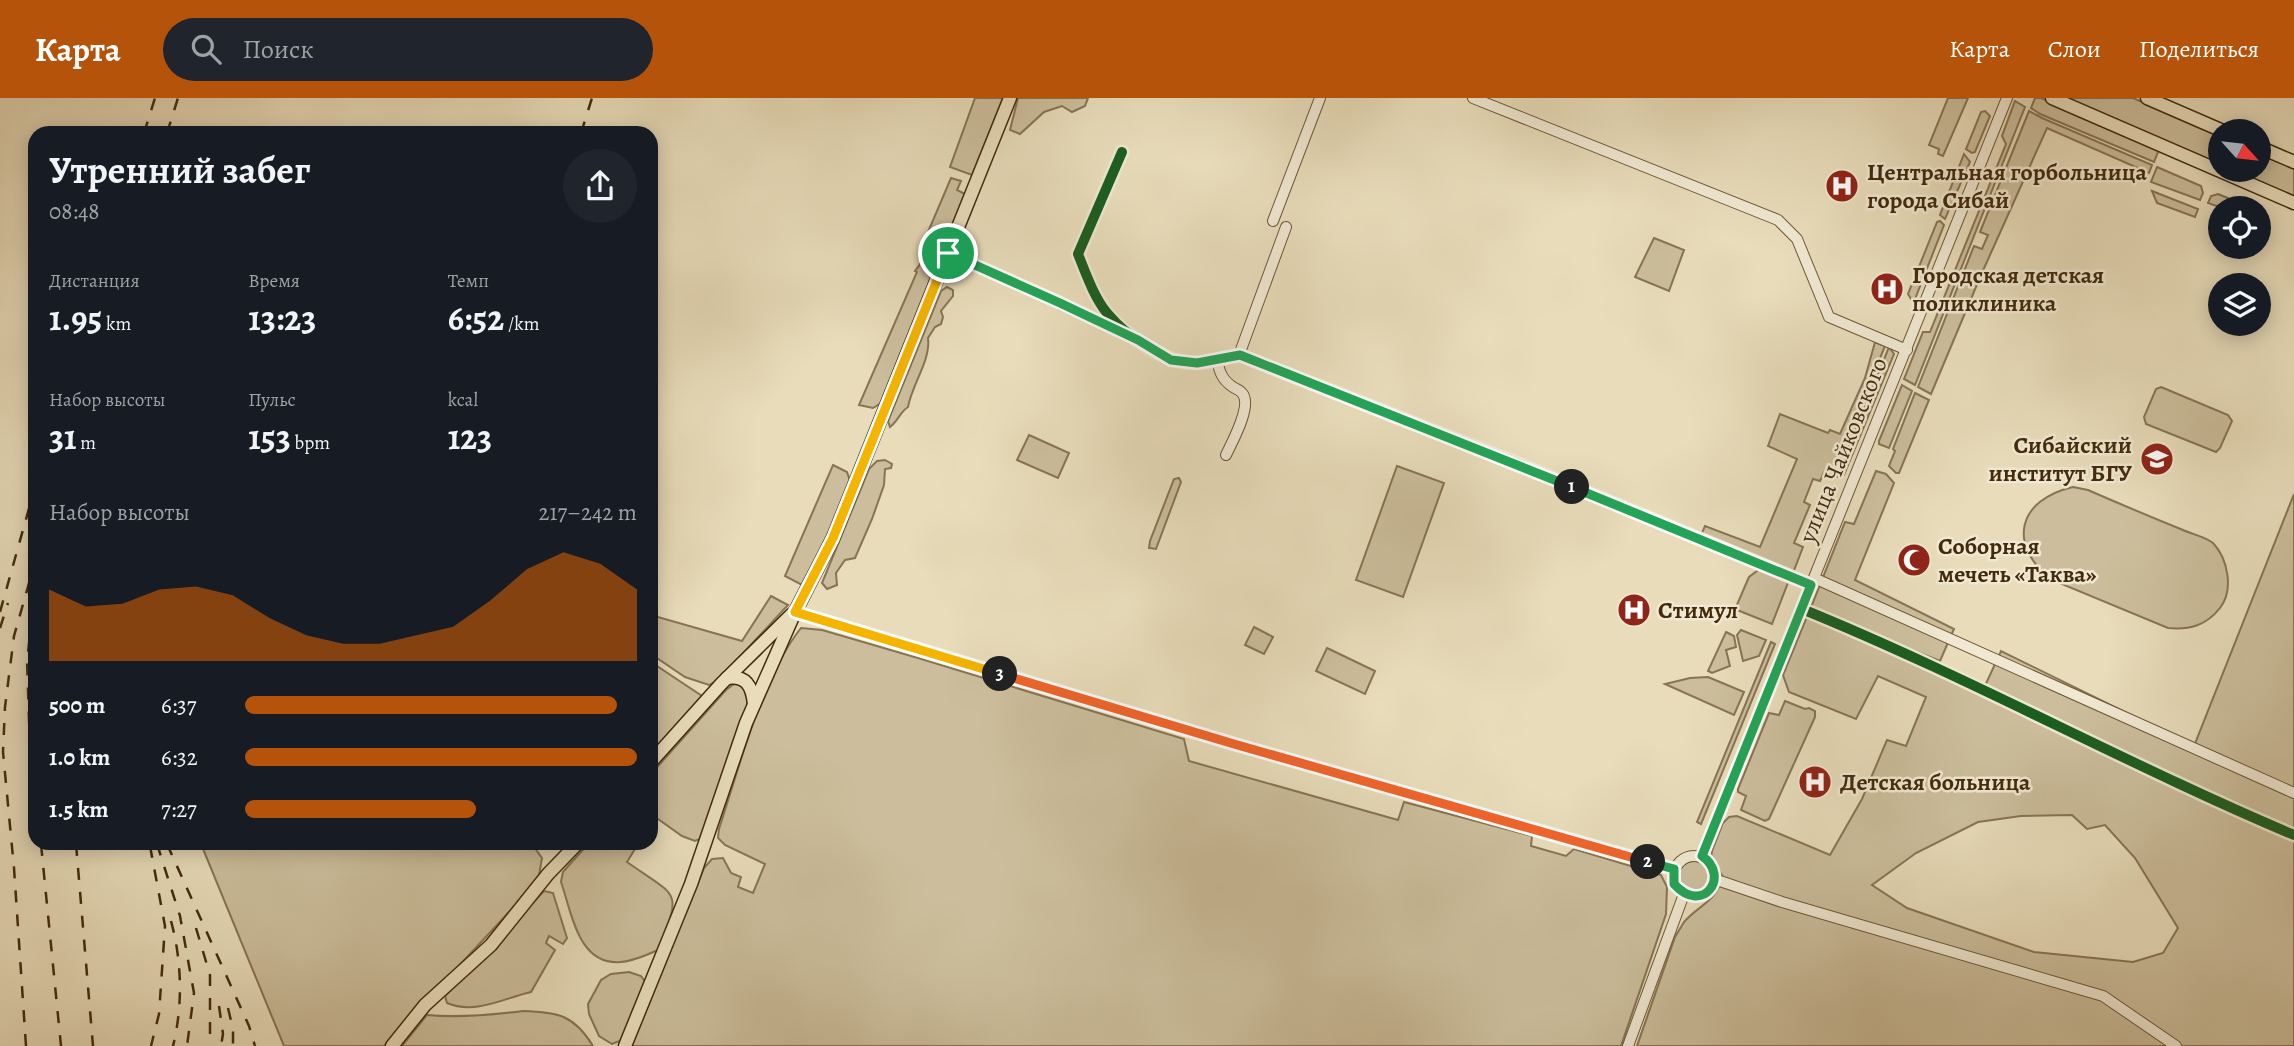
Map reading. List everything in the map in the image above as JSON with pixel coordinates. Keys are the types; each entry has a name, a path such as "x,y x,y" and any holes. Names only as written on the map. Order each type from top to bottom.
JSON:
{"main road":[{"path":"625,1046 691,884 754,704 795,612 833,538 1010,98"},
{"path":"2052,98 2294,203"},
{"path":"2147,98 2208,124"},
{"path":"2272,153 2294,162"},
{"path":"658,754 727,678 795,612"},
{"path":"727,678 746,680 753,688 754,704"},
{"path":"392,1046 425,1006 491,944 571,850"}],"street":[{"path":"1273,221 1320,98"},
{"path":"1473,98 1778,220 1797,239 1829,317 1906,349"},
{"name":"улица Чайковского","path":"1702,856 2007,98"},
{"path":"1122,152 1078,254 1089,282 1107,313 1138,340"},
{"path":"1240,355 1286,227"},
{"path":"948,253 1138,340 1171,360 1197,363 1240,355 1516,463 1812,582 2294,793"},
{"path":"1217,359 1221,376 1246,398 1245,409 1226,455"},
{"path":"1802,609 1930,665 2193,791 2294,835"},
{"path":"795,612 1234,744 1674,869"},
{"path":"1690,855 1702,856 1714,870 1711,888 1703,895 1693,897 1684,894 1674,884 1674,869 1680,860 1690,855"},
{"path":"1714,879 1782,902 2103,996 2176,1046"},
{"path":"1628,1046 1684,894"}],"shaded area":[{"path":"975,98 1003,98 972,175 950,167"},
{"path":"1018,98 1088,98 1085,106 1072,112 1062,106 1044,112 1020,134 1010,130"},
{"path":"1948,98 1968,98 1943,156 1938,154 1939,149 1929,145"},
{"path":"2035,98 2041,98 2156,148 2158,152 2154,162 2040,114 2031,108"},
{"path":"2064,98 2133,98 2208,130 2208,160"},
{"path":"2015,101 2025,107 1915,385 1904,379 1923,332 1930,332 2006,144 2002,136"},
{"path":"1985,111 1990,116 1975,152 1972,153 1966,149 1981,112"},
{"path":"2029,111 2152,165 2149,173 2047,128 1931,394 1918,387 1974,246 1982,249 1988,235 1980,232"},
{"path":"1964,154 1970,162 1945,219 1940,215"},
{"path":"2272,159 2294,168 2294,198 2257,182 2272,182"},
{"path":"2157,167 2201,186 2203,193 2200,200 2151,182"},
{"path":"951,178 961,181 957,190 965,194 947,243 935,241 928,232"},
{"path":"2152,191 2198,209 2195,217 2157,203"},
{"path":"1940,221 1944,225 1915,299 1911,299 1908,294 1937,222"},
{"path":"1654,238 1684,250 1669,291 1635,277"},
{"path":"939,254 940,260 881,403 873,408 859,405 917,272 915,271 927,255"},
{"path":"947,287 953,290 953,296 941,311 941,324 935,327 928,338 927,355 908,407 890,427 888,421 941,291"},
{"path":"1875,342 1885,346 1832,476 1824,472 1820,481 1813,479 1804,502 1810,505 1794,543 1803,547 1793,573 1701,535 1705,526 1760,547 1797,459 1768,446 1780,414 1828,433 1830,430 1840,434 1865,378"},
{"path":"1889,347 1894,354 1844,475 1836,477"},
{"path":"1902,385 1912,391 1889,448 1879,444 1879,441"},
{"path":"2161,387 2228,415 2232,421 2216,452 2146,424 2144,417 2156,389"},
{"path":"1915,393 1929,400 1899,473 1896,473 1889,466 1895,451 1893,449"},
{"path":"1029,435 1069,453 1058,478 1017,460"},
{"path":"885,460 892,464 891,468 885,469 884,485 855,558 845,560 836,573 837,585 827,589 822,583 869,469 877,461"},
{"path":"833,465 847,472 850,481 830,530 802,585 785,576"},
{"path":"1397,466 1444,483 1403,597 1356,580"},
{"path":"1876,471 1886,474 1894,483 1855,580 1954,629 1940,661 1810,610 1845,522 1854,524"},
{"path":"1179,478 1181,482 1156,549 1149,548 1174,479"},
{"path":"2073,487 2088,490 2213,543 2222,557 2228,584 2224,601 2215,614 2197,625 2168,628 2052,580 2028,553 2024,539 2025,525 2030,513 2040,502 2054,493"},
{"path":"2294,494 2294,1046 1637,1046 1675,937 1684,922 1711,898 1720,886 1723,877 1711,858 1723,823 1729,817 1737,816 1830,855 1862,799 1887,740 1906,746 1926,697 1878,676 1856,719 1789,692 1783,675 1808,614 1984,688 2001,651 2194,746","holes":["2072,815 2087,829 2105,825 2135,858 2178,928 2163,953 2133,962 2034,952 1907,908 1872,885 1916,853 1978,822 2021,816"]},
{"path":"1761,568 1789,580 1772,624 1737,610 1736,607 1749,577"},
{"path":"771,596 788,605 718,680 709,685 685,677 658,659 658,617 742,641"},
{"path":"1254,627 1273,637 1264,654 1245,645"},
{"path":"801,628 822,630 1184,739 1189,761 1398,820 1404,802 1532,836 1531,846 1566,856 1574,849 1661,875 1667,887 1666,914 1621,1046 631,1046 704,868 712,859 723,858 731,873 741,877 738,887 753,893 765,864 725,845 718,838 719,829 763,697 787,648"},
{"path":"1741,630 1766,640 1759,656 1743,661 1737,635"},
{"path":"1726,632 1734,636 1736,647 1726,650 1730,666 1712,673 1708,671"},
{"path":"1771,642 1775,644 1701,824 1697,822"},
{"path":"1327,648 1375,671 1365,694 1316,671"},
{"path":"658,667 702,696 658,745"},
{"path":"1708,677 1744,692 1734,715 1665,684"},
{"path":"738,681 747,687 750,701 702,838 695,841 682,836 658,819 658,766 726,690"},
{"path":"1785,701 1815,711 1815,717 1769,819 1765,821 1741,810 1746,796 1738,792 1738,789 1769,713 1779,715"},
{"path":"203,850 536,850 542,858 538,881 384,1046 284,1046"},
{"path":"583,850 634,850 627,862 666,890 673,905 658,950 621,962 607,961 595,956 586,947 573,922 561,882 563,872"},
{"path":"1694,861 1700,862 1708,870 1708,882 1700,890 1694,891 1688,890 1680,882 1679,876 1680,870 1688,862"},
{"path":"544,891 553,893 567,938 563,944 549,936 546,943 555,950 531,992 479,1006 447,1003 445,996"},
{"path":"629,972 641,976 646,983 622,1040 612,1044 599,1036 589,1014 588,1004 601,980 611,974"},
{"path":"523,1011 564,1017 579,1028 593,1046 402,1046 427,1015 475,1016"}],"railway":[{"path":"146,126 155,98"},
{"path":"169,126 178,98"},
{"path":"583,126 592,98"},
{"path":"0,612 28,512"},
{"path":"26,1046 3,752 5,707 14,636 28,587"},
{"path":"0,628 8,603"},
{"path":"28,652 28,690"},
{"path":"42,850 61,1046"},
{"path":"77,850 93,1046"},
{"path":"151,850 165,926 159,1014 151,1046"},
{"path":"159,850 180,916 194,993 187,1046"},
{"path":"170,850 249,1026 255,1046"},
{"path":"171,921 180,984 173,1046"},
{"path":"196,928 210,975 210,1046"},
{"path":"219,1006 223,1034 221,1046"},
{"path":"228,1008 233,1029 233,1046"}],"cycle path":[{"path":"1122,152 1078,254 1102,307 1125,331 1147,347 1184,362 1207,362 1239,355 1516,463 1811,585"},
{"path":"1802,609 1926,663 2171,780 2294,835"},
{"path":"795,612 1234,744 1674,869"}],"place":[{"name":"Центральная горбольница города Сибай","path":"1842,186"},
{"name":"Городская детская поликлиника","path":"1887,289"},
{"name":"Сибайский институт БГУ","path":"2157,459"},
{"name":"Соборная мечеть «Таква»","path":"1914,560"},
{"name":"Стимул","path":"1634,610"},
{"name":"Детская больница","path":"1815,782"}],"route":[{"path":"948,253 1138,340 1171,360 1197,363 1242,355 1516,463 1811,585 1702,856 1714,870 1711,888 1703,895 1693,897 1684,894 1674,884 1674,869 1234,744 795,612 833,538 948,253"}]}
